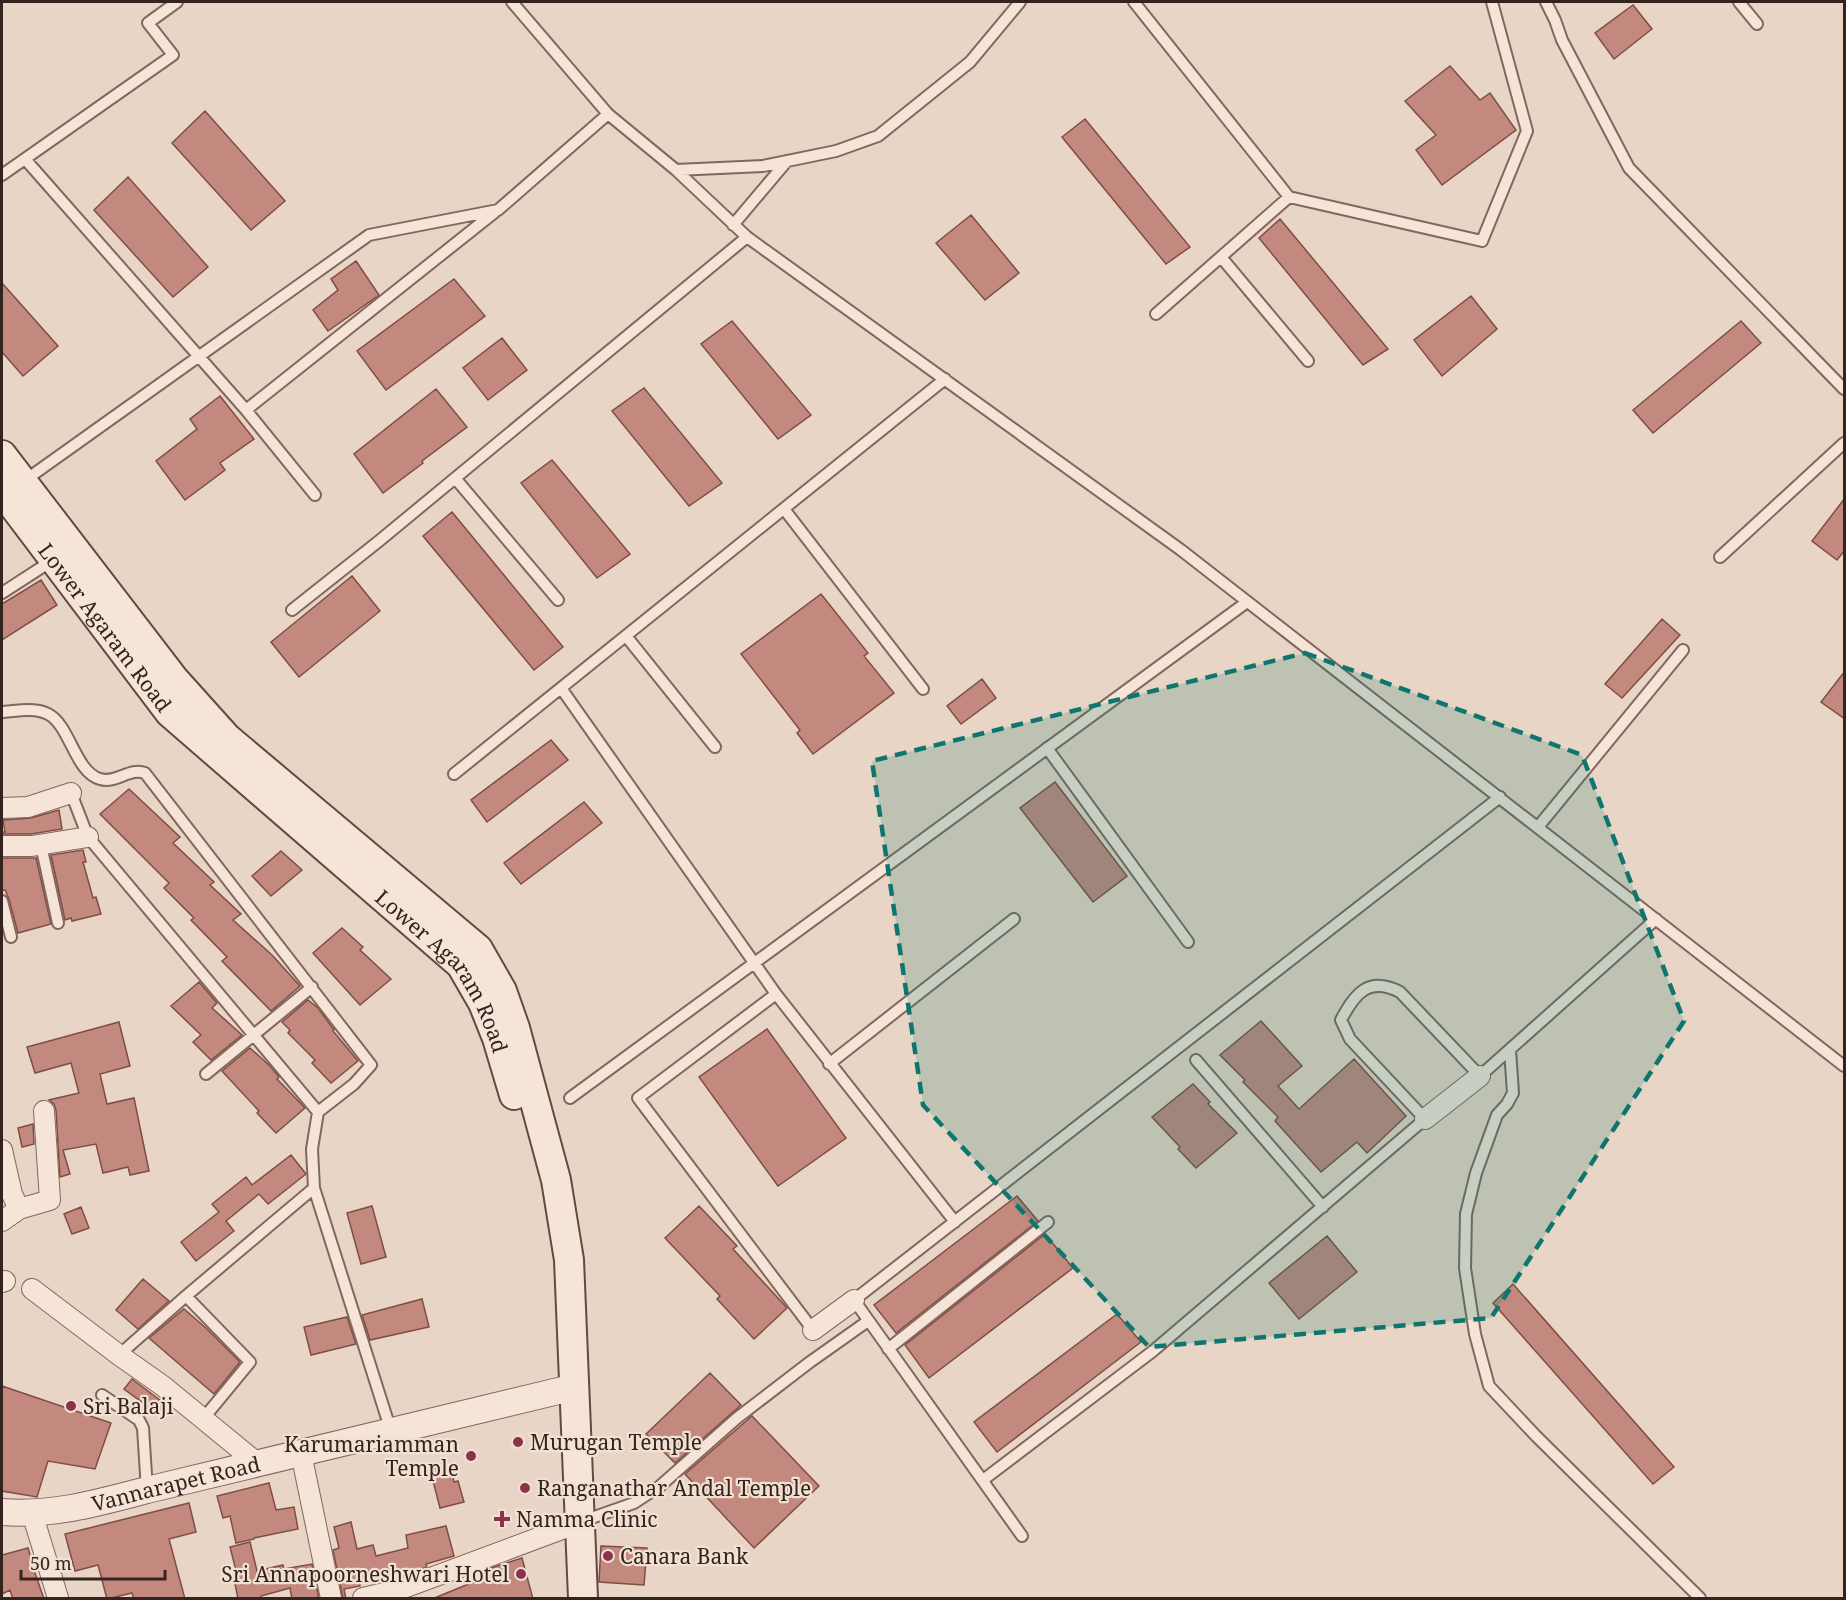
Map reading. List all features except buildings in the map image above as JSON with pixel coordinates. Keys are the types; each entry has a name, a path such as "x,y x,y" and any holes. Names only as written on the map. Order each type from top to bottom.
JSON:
{"main road":[{"name":"Lower Agaram Road","path":"2,455 9,490 53,559 170,713 461,964 483,1003 497,1038 525,1130 554,1261 567,1389 573,1525 569,1599"},
{"name":"Lower Agaram Road","path":"9,490 227,738 478,949 502,991 515,1028 556,1180 569,1260 567,1389"},
{"path":"573,1525 584,1599"}],"street":[{"path":"2,808 28,807 70,793"},
{"path":"2,846 41,845 88,837"},
{"path":"1425,1119 1480,1076"},
{"path":"2,1221 19,1209 50,1200 44,1111"},
{"path":"2,1150 12,1194 19,1209"},
{"path":"32,1289 163,1386 257,1463"},
{"path":"813,1330 854,1300"},
{"name":"Vannarapet Road","path":"2,1512 32,1513 77,1509 257,1463 567,1389"},
{"path":"301,1453 331,1599"},
{"path":"32,1513 58,1599"},
{"path":"363,1599 403,1594 573,1525"}],"lane":[{"path":"2,175 173,55 148,23 177,2"},
{"path":"512,2 608,114 676,170 747,237 1181,550 1845,1066"},
{"path":"676,170 762,166 836,151 878,136 970,62 1020,2"},
{"path":"1134,2 1290,197 1482,241 1527,131 1492,2"},
{"path":"1546,2 1562,40 1629,168 1845,389"},
{"path":"1739,2 1757,24"},
{"path":"246,410 498,210 608,114"},
{"path":"25,159 246,410 315,495"},
{"path":"733,225 788,161"},
{"path":"1156,314 1290,197"},
{"path":"9,490 369,236 498,210"},
{"path":"292,610 747,237"},
{"path":"1221,257 1308,361"},
{"path":"454,774 945,379"},
{"path":"1720,557 1845,443"},
{"path":"455,478 558,600"},
{"path":"784,508 923,689"},
{"path":"2,593 53,559"},
{"path":"570,1098 1248,602"},
{"path":"626,636 715,747"},
{"path":"1538,827 1683,650"},
{"path":"561,688 753,964 955,1222"},
{"path":"2,712 31,710 48,714 57,721 87,770 100,779 110,780 136,771 146,773 371,1065 354,1084 318,1112 312,1149 314,1188 391,1431"},
{"path":"1047,748 1188,942"},
{"path":"70,793 88,837 318,1112"},
{"path":"1022,1536 854,1300 1500,797"},
{"path":"41,845 58,923"},
{"path":"2,901 11,937"},
{"path":"830,1064 1014,919"},
{"path":"983,1480 1154,1352 1425,1119 1350,1039 1341,1020 1351,1000 1359,992 1374,985 1390,987 1400,992 1480,1076 1656,919"},
{"path":"206,1074 312,987"},
{"path":"776,994 638,1098 813,1330"},
{"path":"1510,1050 1513,1093 1497,1115 1476,1173 1466,1214 1465,1268 1476,1334 1489,1386 1700,1599"},
{"path":"1196,1060 1323,1207"},
{"path":"119,1355 314,1188"},
{"path":"888,1348 1048,1222"},
{"path":"186,1296 250,1362 203,1419"},
{"path":"573,1525 634,1503 660,1486 737,1418 868,1321"},
{"path":"102,1395 139,1419 143,1428 147,1490"}],"highlighted area":[{"path":"1305,653 1582,755 1684,1021 1491,1318 1149,1347 923,1105 872,761"}],"place":[{"name":"Sri Balaji","path":"71,1406"},
{"name":"Murugan Temple","path":"518,1442"},
{"name":"Karumariamman Temple","path":"471,1456"},
{"name":"Ranganathar Andal Temple","path":"525,1488"},
{"name":"Namma Clinic","path":"502,1519"},
{"name":"Canara Bank","path":"608,1556"},
{"name":"Sri Annapoorneshwari Hotel","path":"521,1574"}]}
